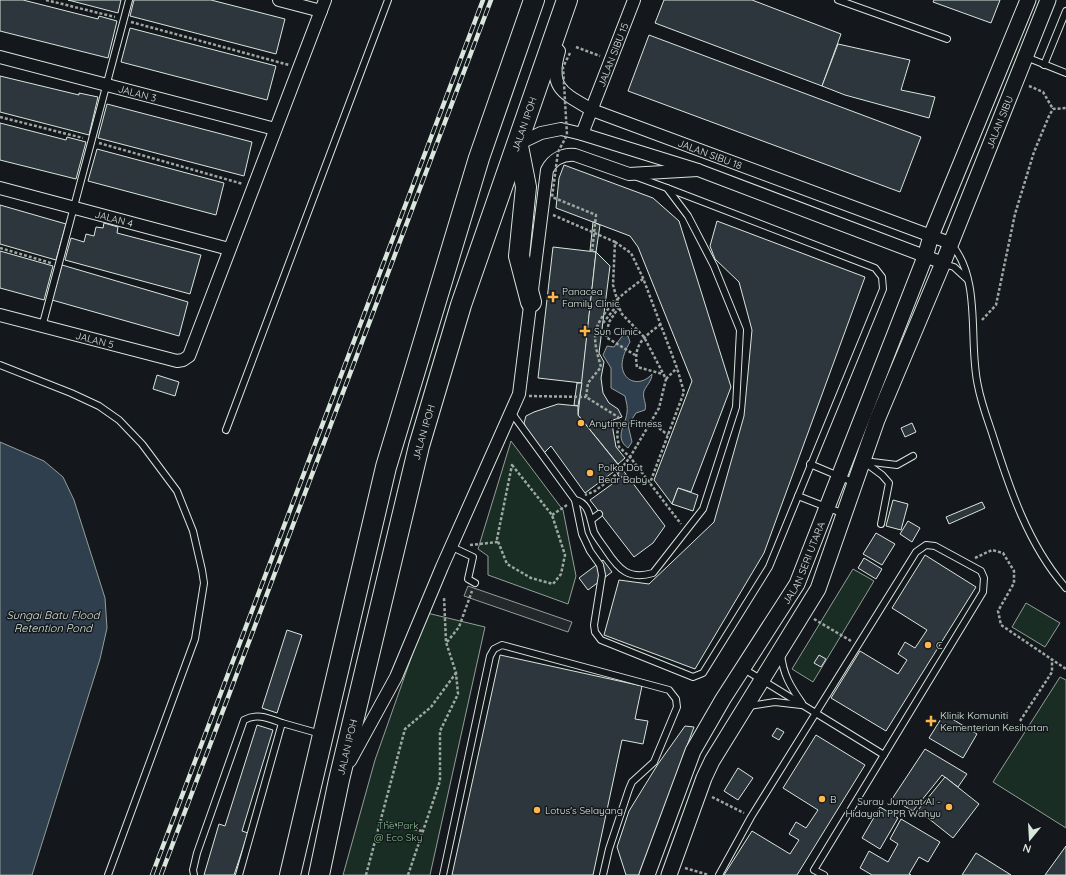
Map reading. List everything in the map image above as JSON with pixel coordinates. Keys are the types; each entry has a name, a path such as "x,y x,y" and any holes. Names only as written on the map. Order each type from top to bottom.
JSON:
{"highway":[{"path":"290,875 386,468 479,158 534,0"},
{"name":"JALAN IPOH","path":"319,875 339,780 419,446 460,305 568,0"},
{"path":"518,144 526,187 519,256 531,302"}],"street":[{"path":"229,249 323,5 279,0"},
{"name":"JALAN SIBU 18","path":"573,0 554,66 556,81 561,89 592,110 950,243"},
{"name":"JALAN SIBU 15","path":"582,134 634,0"},
{"name":"JALAN SIBU","path":"931,236 1028,0"},
{"name":"JALAN SIBU","path":"950,243 1048,0"},
{"name":"JALAN 3","path":"0,57 275,129"},
{"name":"JALAN SIBU 18","path":"518,144 541,133 561,129 582,134 698,170 943,263"},
{"path":"339,780 396,677 442,567 519,394 547,170 550,165 567,154 576,155 629,174 698,170"},
{"name":"JALAN 4","path":"0,188 229,249"},
{"name":"JALAN SERI UTARA","path":"646,875 693,751 723,699 797,584 925,257 931,236"},
{"name":"JALAN SERI UTARA","path":"669,875 704,778 712,761 818,589 862,461 891,384 943,263 950,243"},
{"name":"JALAN 5","path":"0,315 42,327 177,360 183,360 189,356 229,249"}],"lane":[{"path":"42,327 129,0"},
{"path":"226,430 388,0"},
{"path":"838,0 947,39"},
{"path":"1044,65 1066,11"},
{"path":"1025,57 1066,73"},
{"path":"511,412 575,500 582,534 590,551 600,565 602,574 594,624 595,632 601,640 693,677 703,673 769,567 810,464 884,289 882,277 875,268 629,174"},
{"path":"575,500 580,501 588,510 595,532 620,568 628,573 641,576 653,573 703,509 736,407 740,330 714,266 688,216 667,188"},
{"path":"950,243 964,262 973,329 977,386 1002,463 1030,537 1066,588"},
{"path":"943,263 954,267 967,279"},
{"path":"0,365 71,393 99,406 119,420 142,444 177,491 193,531 202,570 204,583 195,639 108,875"},
{"path":"862,461 897,465 913,456"},
{"path":"862,461 882,475 890,483 881,524"},
{"path":"810,464 855,483"},
{"path":"798,496 844,514"},
{"path":"591,520 599,514"},
{"path":"719,875 751,817 916,552 926,545 935,546 981,571 984,578 983,592 812,872 824,875"},
{"path":"452,547 473,557 468,579 475,583"},
{"path":"443,875 490,656 494,649 502,645 669,690 676,699 677,708 654,762 632,782 628,789 609,849 603,875"},
{"path":"781,650 783,669 790,686 802,705"},
{"path":"743,668 884,755"},
{"path":"746,706 761,702 802,705"},
{"path":"194,875 192,870 197,853 244,720 251,716 262,716 322,735"},
{"path":"239,875 282,723"}],"path":[{"path":"46,0 299,68"},
{"path":"576,47 611,60"},
{"path":"570,53 563,67 566,135 558,152 552,197 596,215 592,252"},
{"path":"1026,85 1042,92 1053,109"},
{"path":"1053,109 1066,108"},
{"path":"973,329 996,306 1015,214 1034,152 1048,116 1053,109"},
{"path":"0,116 253,186"},
{"path":"541,210 615,242 631,253 661,324 684,392 650,483"},
{"path":"615,242 613,286 621,313 644,337 666,380"},
{"path":"0,248 59,265"},
{"path":"603,323 618,304 643,279"},
{"path":"618,304 609,322 606,337 615,344 635,355"},
{"path":"586,397 588,383 601,367 597,354 595,331 604,315 618,304"},
{"path":"661,324 644,337 635,355 637,367 663,374"},
{"path":"595,491 618,473 630,457 659,408 666,380 677,368"},
{"path":"534,397 586,397 618,416 620,422 617,434 619,447 630,457 682,524"},
{"path":"651,422 668,435"},
{"path":"512,465 552,515 565,555 561,574 553,584 531,578 507,564 496,539 512,465"},
{"path":"552,515 562,508"},
{"path":"487,543 498,542"},
{"path":"966,562 992,550 1003,554 1014,571 1014,583 998,611 1001,625 1066,669"},
{"path":"408,875 440,781 440,731 458,694 456,673 446,642 442,567"},
{"path":"446,642 459,627 475,583"},
{"path":"803,614 828,627 858,646"},
{"path":"1020,721 1052,672 1052,659"},
{"path":"366,875 405,729 431,707 456,673"},
{"path":"712,797 751,817"},
{"path":"380,821 422,831"},
{"path":"685,868 709,875"}],"green space":[{"path":"511,441 563,510 576,576 568,604 488,575 488,556 478,549"},
{"path":"853,569 874,581 813,682 792,669"},
{"path":"1026,603 1060,623 1045,647 1012,627"},
{"name":"The Park @ Eco Sky","path":"427,613 485,627 430,875 343,875 375,760"},
{"path":"1060,677 1066,680 1066,828 993,782"}],"shaded area":[{"path":"468,586 572,622 568,632 464,596"}],"water":[{"path":"623,335 628,336 630,342 624,353 622,363 623,372 626,377 630,380 639,381 648,378 652,374 652,377 644,391 645,410 636,413 628,425 632,442 628,448 624,444 621,436 627,411 625,396 611,388 611,368 603,355 607,346 614,347"},
{"name":"Sungai Batu Flood Retention Pond","path":"0,442 44,461 63,477 74,500 105,598 107,628 100,659 32,875 0,875"}],"building":[{"path":"0,0 23,0 98,19 99,16 117,21 108,58 0,31"},
{"path":"68,0 121,0 118,13"},
{"path":"134,0 211,0 285,19 276,54 130,16"},
{"path":"664,0 752,0 841,34 822,86 655,23"},
{"path":"934,0 1000,0 991,23 933,2"},
{"path":"130,28 276,66 267,100 121,62"},
{"path":"649,35 921,137 900,192 628,91"},
{"path":"838,44 910,60 901,90 935,97 929,118 845,95 822,86"},
{"path":"0,76 79,95 79,93 98,97 89,135 0,112"},
{"path":"107,104 252,142 244,176 98,138"},
{"path":"0,123 66,140 67,137 86,142 76,179 0,160"},
{"path":"97,149 224,183 216,215 88,181"},
{"path":"564,165 653,198 679,221 731,387 691,492 678,488 672,504 654,480 692,381 638,247 630,236 556,208 559,178"},
{"path":"0,205 66,224 56,260 0,244"},
{"path":"717,221 865,277 764,553 695,669 604,635 619,580 649,584 714,522 744,416 752,330 739,282 715,259 710,246"},
{"path":"593,222 600,225 596,252 590,251"},
{"path":"104,223 118,227 117,233 201,255 190,294 65,260 71,238 84,242 86,234 94,236 96,227 103,228"},
{"path":"553,247 596,252 582,383 538,378"},
{"path":"0,251 53,266 44,300 0,288"},
{"path":"596,252 610,266 599,353 604,362 601,378 603,393 609,403 618,409 622,417 613,420 616,447 625,458 618,464 578,415"},
{"path":"62,265 188,302 179,336 52,300"},
{"path":"157,375 179,382 175,396 153,389"},
{"path":"577,383 582,383 578,406 574,405"},
{"path":"558,404 578,406 578,415 620,467 585,493 551,446 544,453 528,432 524,423 526,416"},
{"path":"912,423 916,432 905,437 901,428"},
{"path":"620,467 626,474 620,478 616,471"},
{"path":"626,474 665,526 653,543 634,557 590,500"},
{"path":"678,488 698,495 693,511 672,504"},
{"path":"893,500 908,504 901,530 886,526"},
{"path":"982,502 985,508 949,524 946,517"},
{"path":"908,521 920,528 912,542 900,534"},
{"path":"876,533 895,544 882,565 863,554"},
{"name":"C","path":"925,555 976,587 886,731 831,698 860,651 898,674 907,660 898,654 905,642 915,648 927,630 892,608"},
{"path":"864,558 882,569 876,579 858,568"},
{"path":"603,560 612,572 588,590 579,578"},
{"path":"287,630 302,635 277,713 262,708"},
{"name":"Lotus's Selayang","path":"500,655 642,686 635,719 648,721 643,744 622,740 593,875 452,875"},
{"path":"819,655 826,659 821,667 814,663"},
{"path":"944,714 977,734 963,758 929,738"},
{"path":"257,725 273,730 242,831 248,833 234,875 204,875 219,824 225,826"},
{"path":"685,726 694,727 639,875 626,875 617,847 629,811 658,764"},
{"path":"777,728 784,732 779,740 772,736"},
{"name":"B","path":"816,735 865,765 797,875 724,875 752,831 790,854 799,840 789,834 796,822 806,828 818,810 783,788"},
{"path":"925,749 967,774 958,787 942,775 913,811 892,799"},
{"path":"738,768 753,778 738,800 724,791"},
{"name":"Surau Jumaat Al - Hidayah PPR Wahyu","path":"945,777 979,804 953,838 918,810"},
{"path":"880,807 898,818 880,849 862,838"},
{"path":"901,819 940,842 928,862 919,857 909,874 911,875 872,875 860,868 869,851 888,862 898,844 890,839"},
{"path":"1066,846 1066,875 1045,875"},
{"path":"976,853 1011,875 962,875"}],"railway":[{"path":"152,875 483,0"},
{"path":"161,875 491,0"}],"place":[{"name":"Panacea Family Clinic","path":"553,297"},
{"name":"Sun Clinic","path":"585,331"},
{"name":"Anytime Fitness","path":"581,423"},
{"name":"Polka Dot Bear Baby","path":"590,473"},
{"name":"C","path":"928,645"},
{"name":"Klinik Komuniti Kementerian Kesihatan","path":"931,721"},
{"name":"B","path":"822,799"},
{"name":"Surau Jumaat Al - Hidayah PPR Wahyu","path":"949,807"},
{"name":"Lotus's Selayang","path":"537,810"}]}
